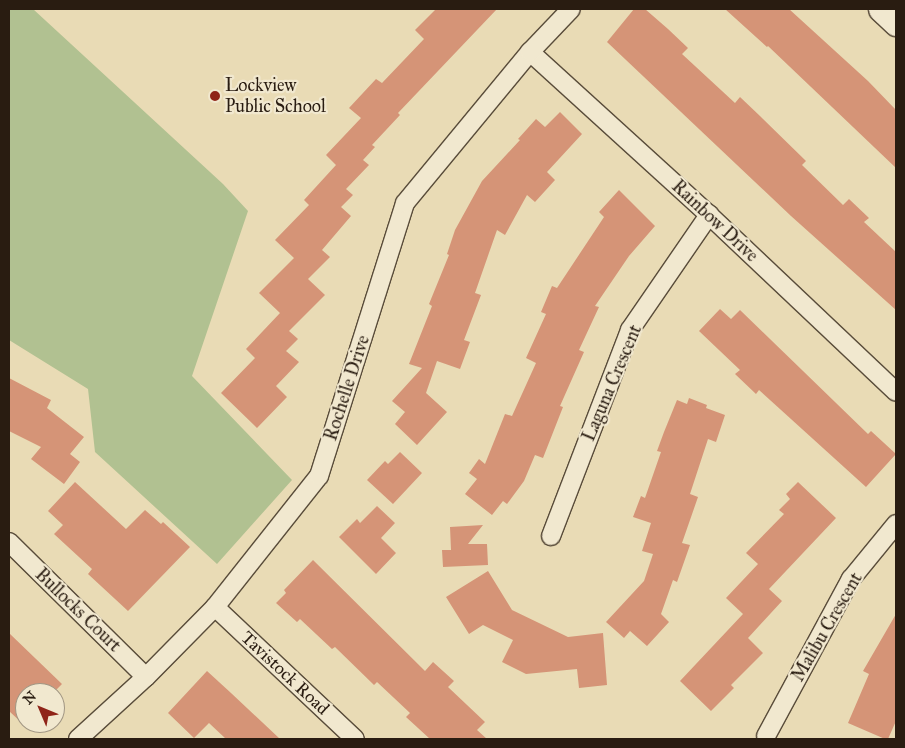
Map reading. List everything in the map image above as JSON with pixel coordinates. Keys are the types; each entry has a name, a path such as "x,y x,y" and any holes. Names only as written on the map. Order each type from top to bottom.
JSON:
{"street":[{"name":"Rochelle Drive","path":"78,739 146,677 215,607 319,476 405,203 530,52 571,9"},
{"name":"Rainbow Drive","path":"530,52 709,215 896,392"},
{"name":"Laguna Crescent","path":"551,536 630,330 709,215"},
{"name":"Malibu Crescent","path":"766,736 851,579 896,524"},
{"name":"Bullocks Court","path":"9,542 146,677"},
{"name":"Tavistock Road","path":"215,607 355,739"}],"green space":[{"path":"9,9 33,9 223,184 248,211 192,376 292,480 217,564 95,452 88,389 9,340"}],"building":[{"path":"436,9 497,9 398,113 400,115 372,145 375,147 363,160 369,165 346,189 353,195 341,207 351,216 322,250 330,257 308,279 325,295 289,331 298,339 286,351 299,362 276,386 287,397 257,428 221,393 255,358 246,349 280,313 259,293 294,258 275,240 309,205 304,200 336,165 326,155 361,118 349,108 376,79 382,83 424,39 415,30"},
{"path":"634,9 645,9 668,29 688,48 682,54 735,103 740,97 806,161 802,165 843,205 849,199 869,218 864,222 896,252 896,310 791,216 607,42"},
{"path":"725,9 789,9 868,81 896,110 896,168 768,46"},
{"path":"560,112 582,134 547,172 555,180 535,202 527,195 505,235 497,230 475,293 481,295 464,340 470,342 460,369 437,361 426,393 447,412 417,445 395,424 405,412 392,401 422,368 409,364 432,306 429,304 449,255 447,254 455,230 482,181 520,140 518,139 536,119 545,127"},
{"path":"619,190 655,226 629,256 595,306 599,307 579,350 584,352 560,406 563,407 543,458 535,455 524,481 507,504 503,501 492,515 465,494 477,479 469,473 479,459 485,464 505,414 512,416 536,363 526,358 546,314 541,312 552,286 557,288 604,217 599,212"},
{"path":"720,309 731,319 740,310 868,434 871,431 896,454 866,487 759,390 756,394 735,374 740,370 699,331"},
{"path":"9,378 51,400 47,408 84,437 70,454 80,462 64,484 31,459 41,447 9,431"},
{"path":"689,398 707,405 706,408 725,415 716,442 708,439 690,494 698,497 682,543 690,545 677,582 673,580 661,614 669,622 647,646 630,631 624,638 606,622 644,581 653,554 642,551 651,523 633,517 641,496 645,498 661,452 657,451 677,400 687,404"},
{"path":"400,452 422,473 393,504 367,480 385,461 388,464"},
{"path":"75,482 126,529 145,510 161,524 163,522 190,547 128,611 88,574 92,569 54,534 63,525 48,511"},
{"path":"798,482 836,518 769,589 782,601 748,638 763,653 731,685 734,688 711,711 680,681 743,614 726,598 758,564 746,553 784,514 779,510 790,499 786,494"},
{"path":"377,506 395,523 381,538 396,553 376,574 339,537 357,519 360,523"},
{"path":"483,525 468,544 487,544 488,565 443,567 442,550 451,550 450,527"},
{"path":"313,560 425,671 433,662 454,681 448,687 485,722 477,730 487,739 430,739 406,717 410,713 377,682 374,685 335,647 332,649 300,619 297,622 276,603 286,593 284,590"},
{"path":"488,571 512,610 568,637 603,633 607,685 579,688 577,669 526,674 502,662 513,640 483,625 469,634 446,597"},
{"path":"896,614 896,721 888,739 885,739 848,723 869,674 863,671"},
{"path":"9,633 61,683 15,683 15,717 9,711"},
{"path":"207,671 280,739 226,739 209,723 194,738 168,713"}],"place":[{"name":"Lockview Public School","path":"215,96"}]}
